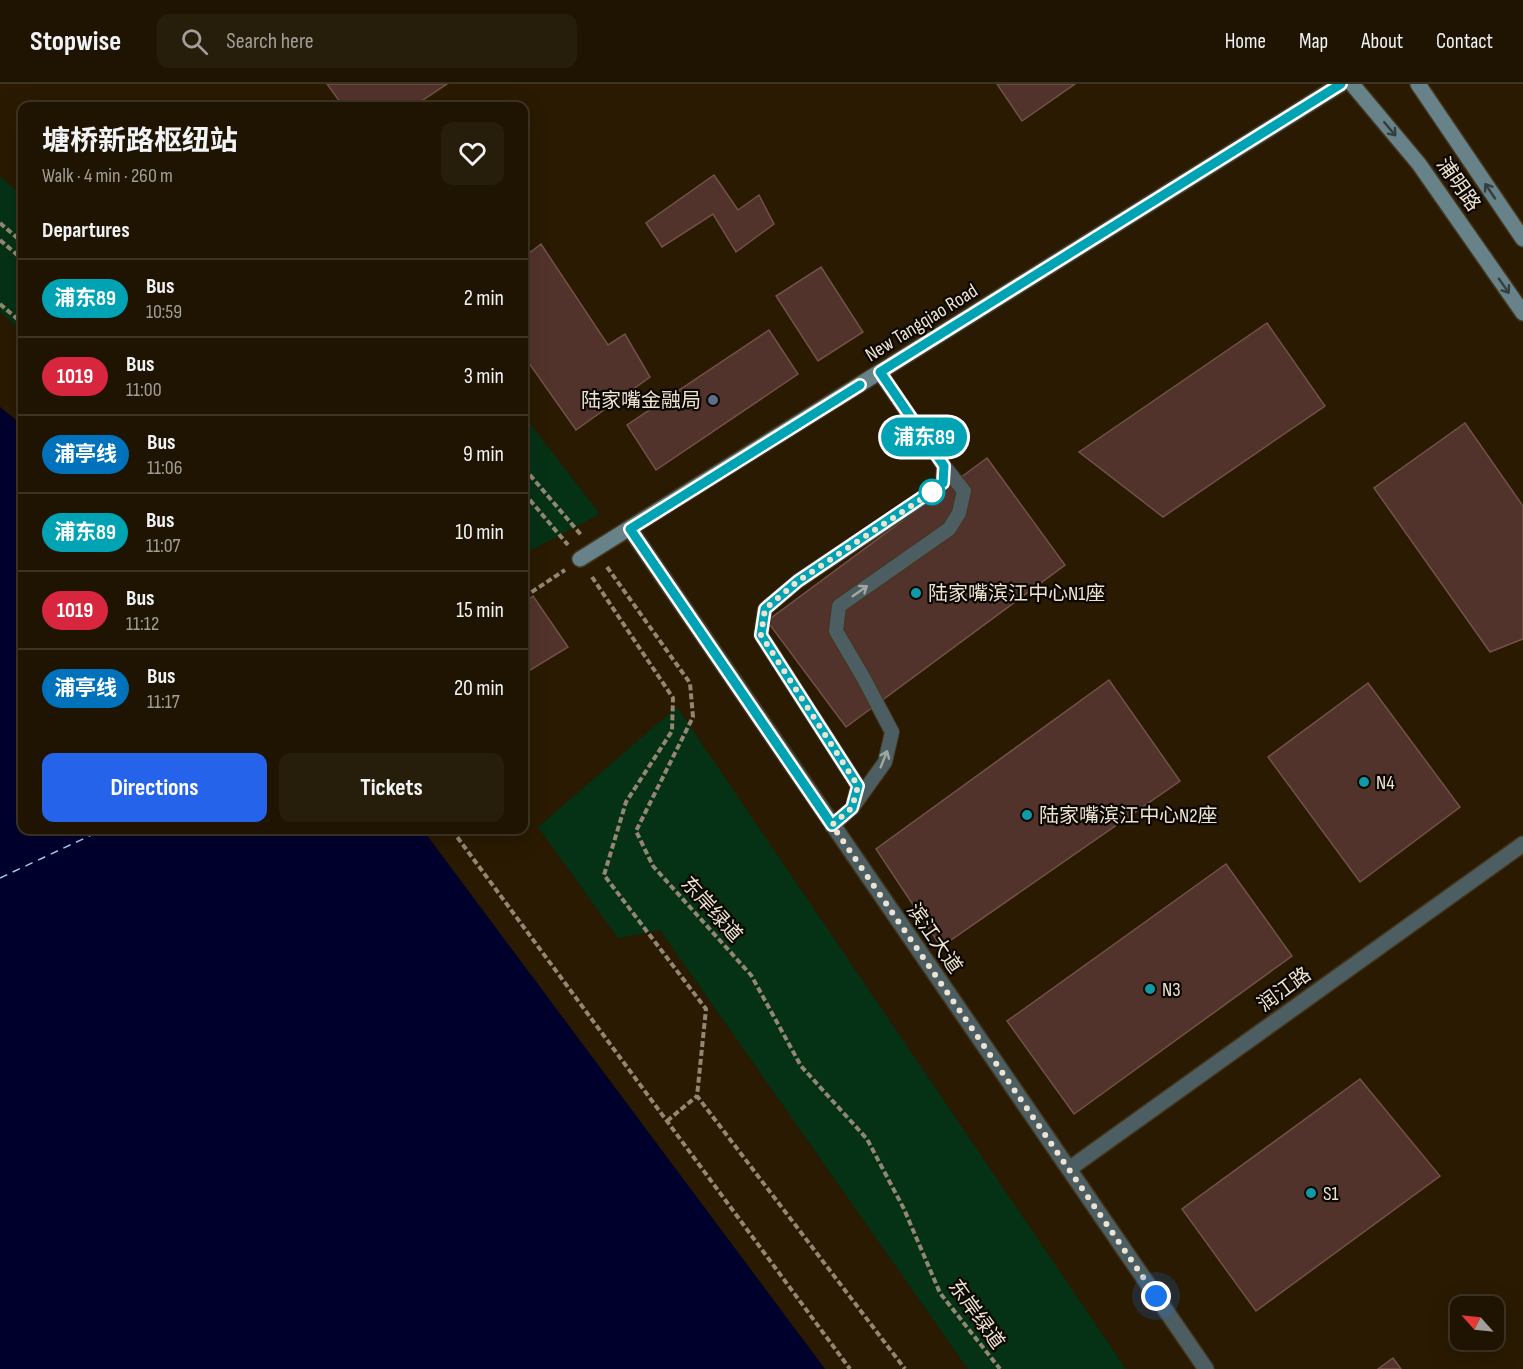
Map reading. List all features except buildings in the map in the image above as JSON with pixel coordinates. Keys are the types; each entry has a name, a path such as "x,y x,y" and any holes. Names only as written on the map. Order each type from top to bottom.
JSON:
{"street":[{"name":"New Tangqiao Road","path":"580,560 1341,84"},
{"name":"浦明路","path":"1352,84 1419,164 1523,313"},
{"name":"浦明路","path":"1418,84 1523,239"},
{"name":"滨江大道","path":"630,529 1206,1369"},
{"name":"润江路","path":"1069,1169 1523,844"}],"lane":[{"path":"832,825 852,808 885,762 892,732 864,677 836,631 839,606 949,529 959,513 964,491 944,466 880,372"},
{"path":"852,808 858,786 761,635 765,609 798,581 935,490 943,483 944,466"}],"path":[{"path":"0,223 18,239"},
{"path":"0,240 18,256"},
{"path":"0,304 18,320"},
{"name":"东岸绿道","path":"528,473 595,550 690,683 693,717 636,831 653,866 751,975 801,1066 867,1139 904,1209 940,1293 1000,1369"},
{"path":"528,497 580,560 673,698 672,731 626,802 604,875 706,1009 697,1096 905,1369"},
{"path":"528,594 580,560"},
{"path":"455,834 850,1369"},
{"path":"667,1121 697,1096"}],"green space":[{"path":"0,176 18,192 18,328 0,312"},
{"path":"528,421 600,514 528,552"},
{"path":"677,707 1126,1369 968,1369 660,930 618,938 538,827"}],"water":[{"path":"0,407 18,422 18,834 426,834 825,1369 0,1369"}],"ferry route":[{"path":"0,878 94,834"}],"bus line":[{"name":"浦东89","path":"860,385 630,529 832,825 852,808 858,786 761,635 765,609 798,581 943,483 944,466 880,372 1341,84"}],"place":[{"name":"陆家嘴金融局","path":"713,400"},
{"name":"陆家嘴滨江中心N1座","path":"916,593"},
{"name":"N4","path":"1364,782"},
{"name":"陆家嘴滨江中心N2座","path":"1027,815"},
{"name":"N3","path":"1150,989"},
{"name":"S1","path":"1311,1193"}],"route":[{"path":"932,492 935,490 798,581 765,609 761,635 858,786 852,808 832,825 1156,1296"}]}
